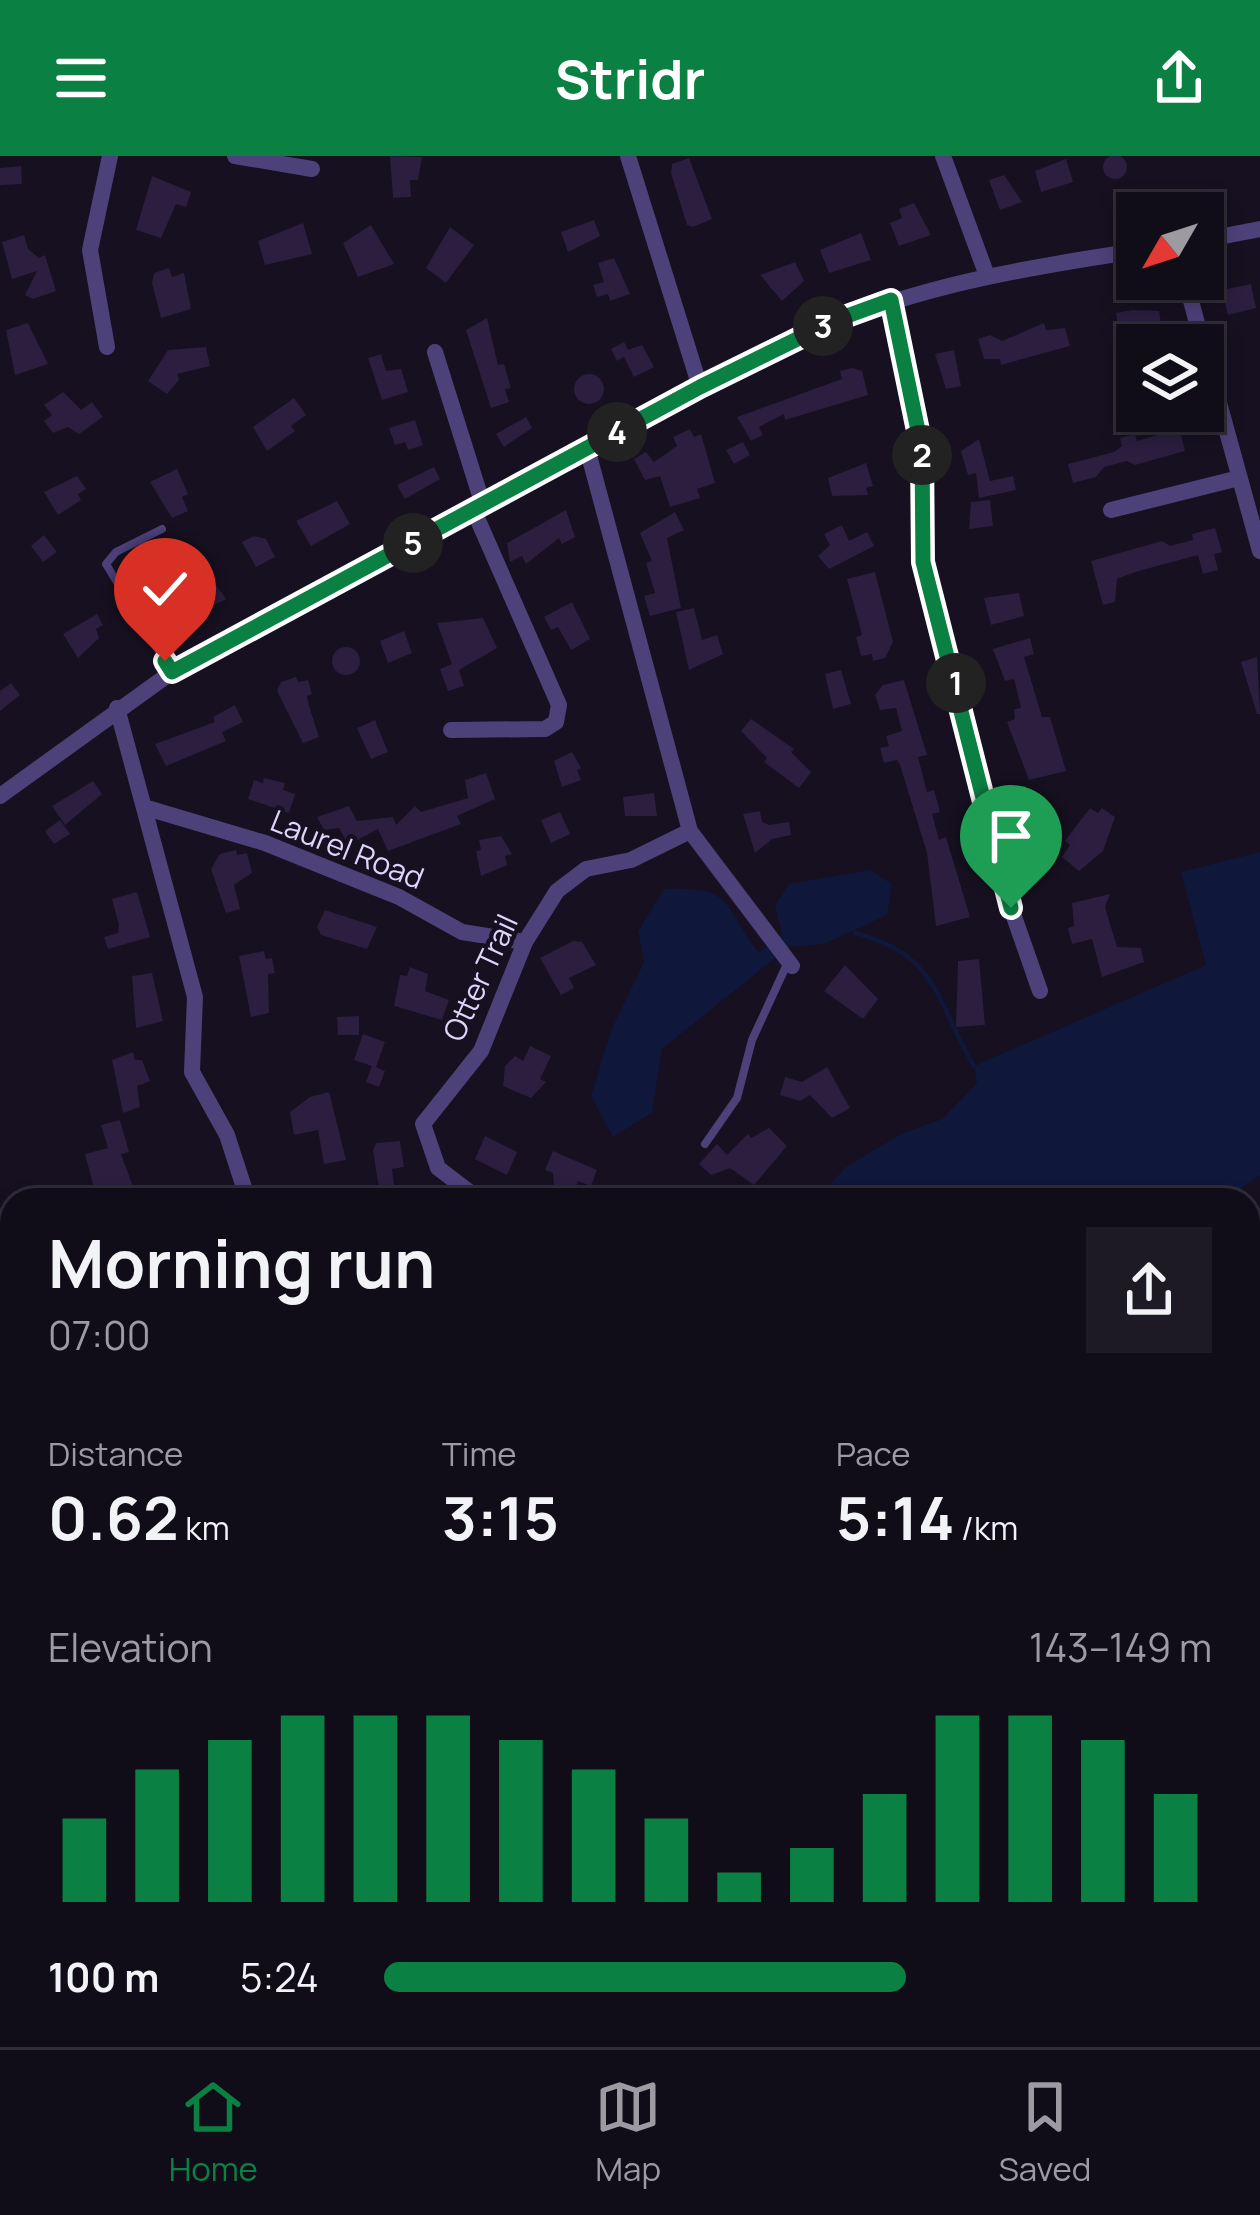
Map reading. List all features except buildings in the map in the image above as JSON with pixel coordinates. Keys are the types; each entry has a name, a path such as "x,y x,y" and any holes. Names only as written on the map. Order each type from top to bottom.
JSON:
{"street":[{"path":"107,347 90,250 110,156"},
{"path":"236,156 312,169"},
{"path":"628,156 700,387"},
{"path":"943,156 986,273"},
{"path":"1224,236 1260,229"},
{"path":"0,796 172,672 700,387 836,320 986,273 1116,254"},
{"path":"891,300 922,450 923,562 1011,908 1040,991"},
{"path":"435,352 478,508 559,705 556,722 545,729 452,730"},
{"path":"1224,420 1260,551"},
{"path":"587,448 690,831 790,964"},
{"path":"1111,510 1240,478"},
{"path":"117,708 196,997 192,1072 227,1135 244,1188"},
{"name":"Laurel Road","path":"147,808 265,843 399,898 462,932 525,942"},
{"name":"Otter Trail","path":"464,1188 438,1168 423,1124 481,1051 525,942 556,891 586,869 631,860 690,831"}],"lane":[{"path":"162,529 116,552 106,564 172,672"},
{"path":"705,1144 737,1098 752,1040 790,964"}],"water":[{"path":"1260,852 1260,1175 1242,1188 826,1188 846,1167 901,1134 942,1119 977,1083 974,1066 1206,965 1181,872"},
{"path":"870,870 892,884 887,915 824,944 789,947 662,1049 652,1113 613,1137 591,1096 612,1028 644,962 638,931 664,889 716,895 759,953 782,934 775,905 789,884"}],"waterway":[{"path":"855,933 883,942 919,967 974,1066"}],"route":[{"path":"165,661 172,672 700,387 836,320 891,300 914,388 922,450 923,562 980,771 1011,908"}]}
